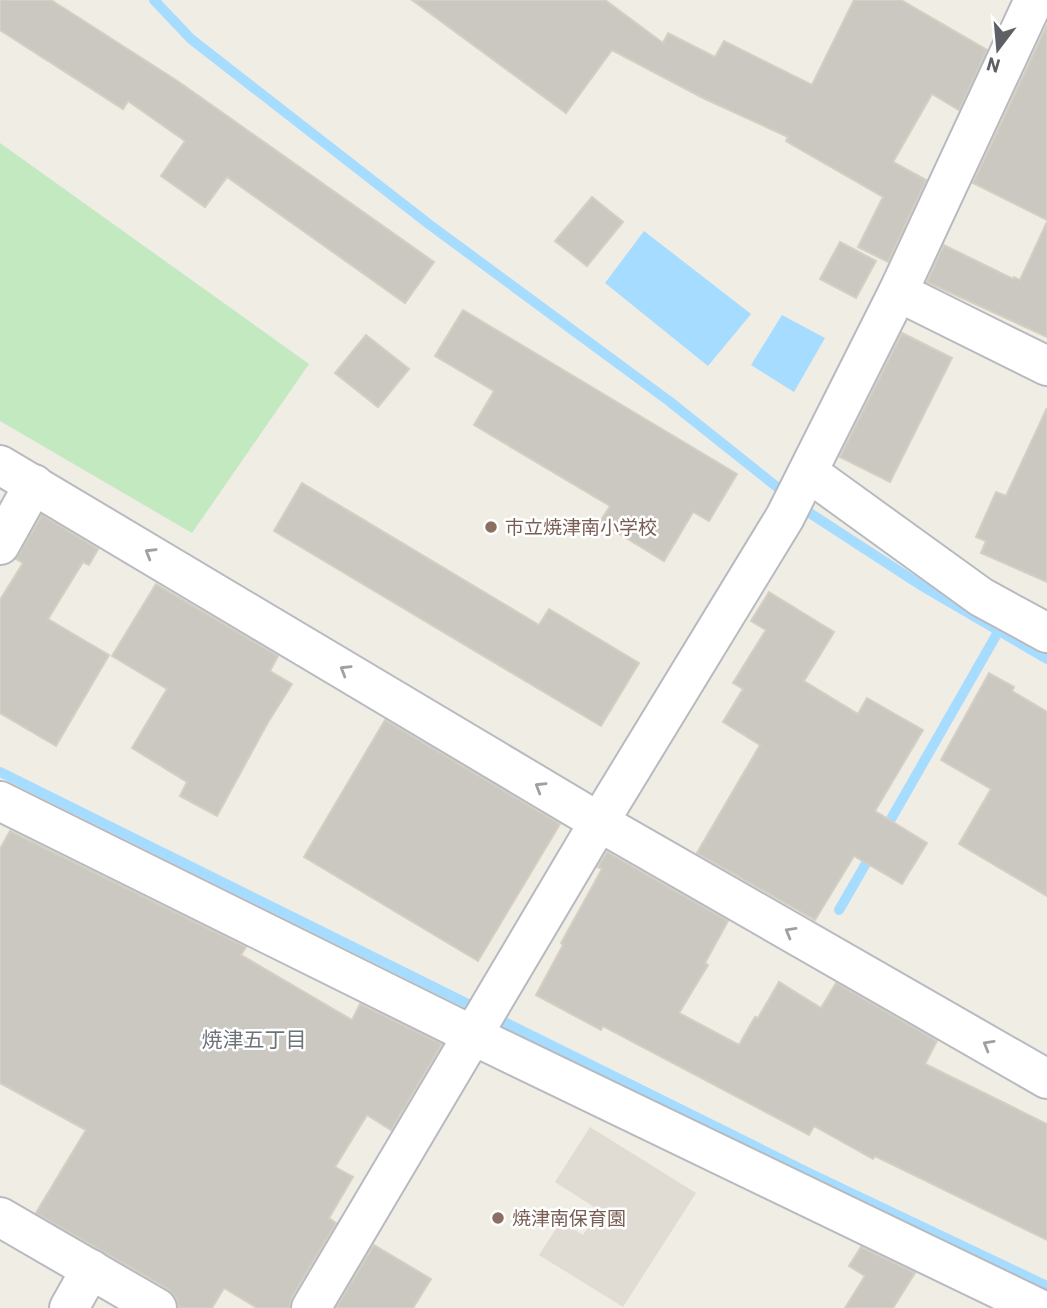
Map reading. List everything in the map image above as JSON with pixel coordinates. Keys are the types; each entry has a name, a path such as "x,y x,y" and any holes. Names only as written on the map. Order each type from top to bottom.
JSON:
{"street":[{"path":"311,1308 599,822 785,517 1036,12"},
{"path":"898,292 1047,366"},
{"path":"0,465 599,822 1047,1079"},
{"path":"808,472 982,597 1047,634"},
{"path":"0,545 34,484"},
{"path":"0,801 474,1036 1038,1308"},
{"path":"0,1217 157,1308"},
{"path":"69,1308 91,1269"}],"shaded area":[{"path":"590,1127 696,1193 623,1307 539,1255 561,1221 583,1235 599,1210 555,1182"}],"green space":[{"path":"0,143 309,364 192,533 0,421"}],"water":[{"path":"644,231 751,314 708,366 605,283"},
{"path":"782,315 825,338 794,392 751,365"}],"building":[{"path":"0,0 51,0 179,82 434,262 405,303 227,177 205,207 161,176 185,141 128,101 123,109 0,30"},
{"path":"412,0 605,0 663,43 668,33 715,57 724,41 812,85 854,0 901,0 987,50 959,110 932,94 893,162 926,180 888,262 858,247 883,197 786,141 788,137 703,98 612,50 566,113"},
{"path":"1047,25 1047,220 973,183"},
{"path":"592,197 623,222 587,266 555,241"},
{"path":"1047,222 1047,337 927,282 944,245 1020,280"},
{"path":"840,242 876,261 856,298 820,279"},
{"path":"463,310 737,474 709,521 693,512 664,561 600,522 610,506 474,425 494,391 435,356"},
{"path":"902,333 952,358 890,482 840,457"},
{"path":"366,335 409,369 378,407 335,373"},
{"path":"1047,408 1047,582 981,553 986,541 976,537 996,492 1006,496"},
{"path":"302,483 539,625 549,609 639,663 601,726 274,531"},
{"path":"42,515 98,549 89,565 83,562 48,619 109,655 56,746 0,713 0,600 23,563 16,559"},
{"path":"156,584 278,656 270,671 292,684 217,816 180,796 187,782 132,748 167,689 112,656"},
{"path":"769,592 834,632 804,681 858,714 867,698 923,730 875,811 927,843 902,884 854,856 815,920 697,853 760,745 723,722 743,689 733,683 766,630 751,621"},
{"path":"989,673 1014,687 1012,691 1047,712 1047,896 959,844 991,789 941,760"},
{"path":"385,720 560,824 478,961 304,857"},
{"path":"10,831 246,947 241,955 352,1020 360,1004 442,1044 391,1130 367,1115 335,1167 353,1177 329,1218 336,1223 292,1297 289,1308 257,1308 224,1288 212,1308 179,1308 176,1298 168,1289 36,1213 86,1130 0,1083 0,849"},
{"path":"607,852 728,921 705,963 708,965 679,1013 739,1045 779,982 821,1008 836,983 937,1041 925,1064 1047,1124 1047,1240 875,1156 873,1159 814,1126 809,1135 603,1026 601,1030 536,995 602,869 598,867"},
{"path":"374,1245 431,1279 413,1308 336,1308"},
{"path":"861,1247 915,1273 893,1308 845,1308 865,1276 849,1266"}],"waterway":[{"path":"154,0 191,39 430,225 669,401 787,495"},
{"path":"799,506 922,586 1047,659"},
{"path":"883,833 998,632"},
{"path":"0,772 811,1174 1047,1286"},
{"path":"839,910 872,853"}],"place":[{"name":"市立焼津南小学校","path":"491,527"},
{"name":"焼津南保育園","path":"498,1218"}],"district":[{"name":"焼津五丁目","path":"254,1040"}]}
